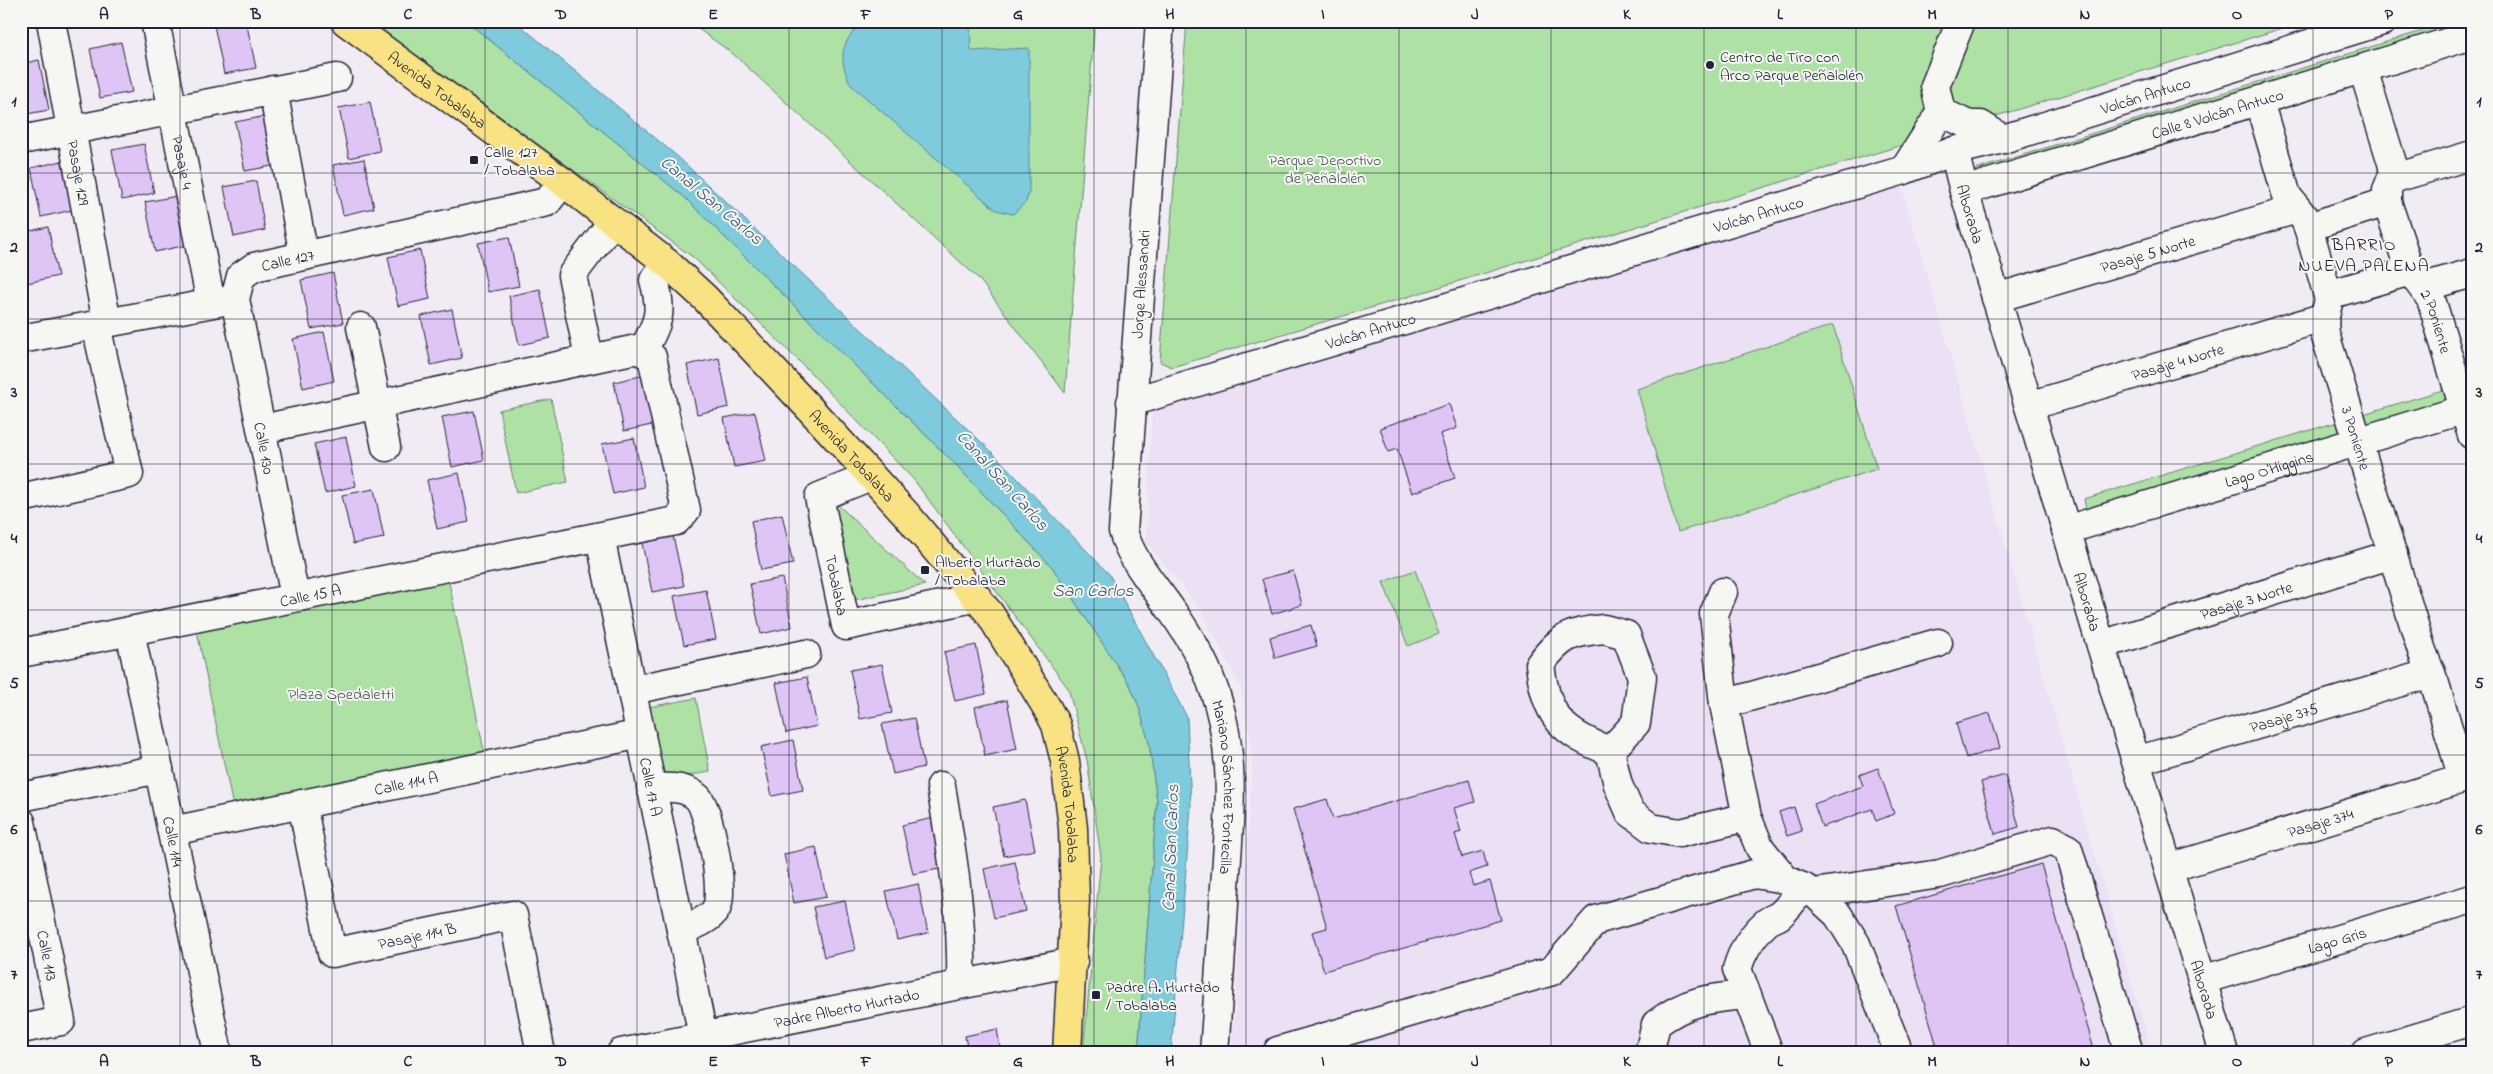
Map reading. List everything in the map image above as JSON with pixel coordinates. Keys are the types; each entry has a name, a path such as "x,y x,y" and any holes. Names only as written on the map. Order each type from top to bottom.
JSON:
{"main road":[{"name":"Avenida Tobalaba","path":"345,21 562,182 667,263 741,336 907,514 1004,634 1052,717 1062,743 1073,828 1075,901 1067,1053"}],"street":[{"name":"Pasaje 129","path":"21,498 129,474 51,21"},
{"name":"Pasaje 4","path":"155,21 172,110 223,301"},
{"name":"Jorge Alessandri","path":"1127,546 1123,531 1123,514 1160,21"},
{"path":"1904,170 1941,112 1935,86 1961,21"},
{"name":"Volcán Antuco","path":"1131,402 1904,170 1954,151 2002,139 2383,21"},
{"name":"Calle 8 Volcán Antuco","path":"1964,191 2472,35"},
{"name":"2 Poniente","path":"2363,69 2392,160 2390,190 2417,279 2431,299 2468,408 2472,435"},
{"path":"21,140 337,78"},
{"path":"273,90 304,256"},
{"name":"3 Poniente","path":"2259,101 2287,196 2302,218 2327,306 2325,334 2422,652 2467,778"},
{"path":"1941,112 1970,125 1981,125 2002,139"},
{"name":"Alborada","path":"1954,151 1996,298 2224,1053"},
{"name":"Pasaje 5 Norte","path":"1996,298 2302,218 2390,190 2472,155"},
{"name":"Calle 127","path":"223,301 241,276 254,267 547,202 562,182"},
{"path":"589,358 572,275 613,221"},
{"path":"262,429 637,348 643,350 655,328 660,303 654,280 667,263"},
{"name":"Pasaje 4 Norte","path":"2029,406 2327,306 2417,279 2472,273"},
{"path":"21,339 223,301"},
{"name":"Calle 130","path":"223,301 262,429 295,597"},
{"path":"360,327 386,447"},
{"name":"Calle 15 A","path":"21,653 676,521 686,510 652,356 643,350"},
{"name":"Lago O'Higgins","path":"2066,530 2468,408"},
{"name":"Tobalaba","path":"871,476 819,497 846,626 976,597"},
{"name":"Calle 17 A","path":"600,537 703,1036"},
{"name":"Mariano Sánchez Fontecilla","path":"1127,546 1196,649 1218,701 1228,746 1230,810 1214,1053"},
{"name":"Pasaje 3 Norte","path":"2101,645 2393,554"},
{"path":"1724,592 1714,614 1724,704 1747,817 1760,848 1800,886 1838,915 1856,944 1899,1053"},
{"path":"1604,629 1626,635 1642,677 1636,723 1610,751 1585,742 1557,721 1543,690 1540,664 1555,644 1580,631 1604,629"},
{"name":"Calle 114","path":"130,631 218,1053"},
{"path":"1724,704 1938,643"},
{"path":"632,690 806,654"},
{"name":"Pasaje 375","path":"2136,761 2431,673"},
{"name":"Calle 114 A","path":"172,831 641,734"},
{"path":"1610,751 1618,785 1630,812 1651,828 1680,833 1747,817"},
{"path":"21,797 159,769"},
{"name":"Pasaje 374","path":"2168,868 2467,778"},
{"path":"941,786 956,880 962,942 961,984"},
{"path":"651,788 686,789 699,799 720,874 721,892 716,909 699,923 681,931"},
{"name":"Pasaje 114 B","path":"302,804 332,953 513,915 541,1053"},
{"name":"Calle 113","path":"21,822 61,1021 21,1029"},
{"path":"1278,1051 1552,971 1596,920 1754,874 1800,886 1940,874 2053,840 2068,849 2129,1053"},
{"path":"1768,1053 1736,969 1740,957 1751,939 1767,922 1779,916 1800,886"},
{"name":"Lago Gris","path":"2202,980 2472,899"},
{"name":"Padre Alberto Hurtado","path":"621,1053 668,1048 703,1036 1072,962"},
{"path":"1654,1053 1651,1045 1656,1024 1673,1011 1710,998 1747,995"},
{"path":"2366,1053 2472,1021"}],"shaded area":[{"path":"1901,184 2152,1053 1232,1053 1253,758 1241,688 1202,611 1146,542 1152,408"}],"green space":[{"path":"369,21 466,21 683,196 958,467 1052,567 1130,685 1139,707 1149,743 1157,801 1138,1053 1083,1053 1101,857 1087,760 1068,688 914,480 808,370 694,258"},
{"path":"687,21 1095,21 1065,393 979,279 732,53"},
{"name":"Parque Deportivo de Peñalolén","path":"1187,21 2306,21 1404,298 1172,367 1160,362"},
{"path":"2454,21 2472,21 2472,29 1972,183 1968,172"},
{"path":"1833,325 1877,469 1678,532 1637,389"},
{"path":"2472,381 2472,394 2086,510 2084,499"},
{"path":"551,399 568,482 516,493 499,410"},
{"path":"826,494 925,585 849,601"},
{"path":"1415,570 1439,634 1408,646 1383,582"},
{"name":"Plaza Spedaletti","path":"448,578 485,755 233,807 197,631"},
{"path":"696,698 710,772 668,779 661,772 649,707"}],"water":[{"name":"San Carlos","path":"466,21 515,21 678,157 993,453 1109,574 1187,717 1191,807 1171,1053 1138,1053 1157,801 1149,743 1139,707 1130,685 1052,567 958,467 683,196"},
{"path":"863,21 970,21 971,51 1029,48 1029,191 1026,202 1013,214 996,210 851,85 844,66 844,51 850,36"}],"building":[{"path":"107,21 140,21 140,23 109,30"},
{"path":"233,21 246,21 256,68 224,74 214,25"},
{"path":"121,42 132,92 100,98 90,49"},
{"path":"39,60 49,110 21,115 21,64"},
{"path":"370,102 380,151 349,158 339,108"},
{"path":"267,116 277,165 245,171 235,122"},
{"path":"144,144 154,193 122,200 112,150"},
{"path":"364,159 374,208 343,215 333,165"},
{"path":"62,161 72,210 41,217 31,168"},
{"path":"256,181 265,230 234,237 224,187"},
{"path":"177,196 187,245 155,252 145,202"},
{"path":"48,227 58,276 27,283 21,255 21,233"},
{"path":"509,237 519,286 488,292 478,243"},
{"path":"420,250 430,299 398,306 388,257"},
{"path":"333,273 343,323 311,329 301,280"},
{"path":"540,289 550,338 519,345 509,296"},
{"path":"452,309 462,358 431,365 421,316"},
{"path":"324,332 334,381 303,388 293,339"},
{"path":"719,358 729,407 697,414 687,365"},
{"path":"645,375 656,424 624,431 614,382"},
{"path":"1449,404 1457,428 1440,434 1455,478 1412,493 1397,449 1388,452 1380,428"},
{"path":"474,411 484,460 452,467 442,417"},
{"path":"755,412 766,461 734,467 724,418"},
{"path":"346,437 356,486 325,493 314,444"},
{"path":"634,438 644,487 613,494 602,444"},
{"path":"459,473 469,522 437,529 427,480"},
{"path":"374,489 384,538 353,544 342,495"},
{"path":"782,514 793,564 761,570 751,521"},
{"path":"673,536 684,586 652,592 642,543"},
{"path":"1293,571 1302,605 1272,614 1262,579"},
{"path":"782,578 792,627 761,634 750,584"},
{"path":"706,590 716,639 684,645 674,596"},
{"path":"1311,625 1317,646 1275,658 1270,637"},
{"path":"976,645 986,694 955,701 944,652"},
{"path":"882,664 892,713 860,719 850,670"},
{"path":"807,677 817,726 786,733 776,683"},
{"path":"1007,700 1017,749 985,756 975,707"},
{"path":"1990,713 2000,748 1966,758 1956,723"},
{"path":"914,718 924,767 893,774 882,724"},
{"path":"793,740 803,790 772,796 761,747"},
{"path":"1878,768 1894,814 1876,821 1872,809 1822,827 1814,804 1863,786 1859,775"},
{"path":"2005,775 2019,827 1995,834 1981,782"},
{"path":"1469,780 1475,802 1454,808 1461,832 1455,834 1462,857 1483,851 1487,867 1469,873 1473,886 1490,881 1501,920 1324,971 1312,932 1327,928 1293,809 1327,799 1333,819"},
{"path":"1025,800 1035,850 1004,856 993,807"},
{"path":"1794,807 1802,831 1787,836 1779,812"},
{"path":"934,818 944,868 913,874 902,825"},
{"path":"816,847 826,897 794,903 784,854"},
{"path":"1015,862 1026,911 994,918 984,869"},
{"path":"2041,864 2095,1053 1939,1053 1896,906"},
{"path":"918,884 928,933 897,940 886,891"},
{"path":"845,901 855,950 824,957 813,907"},
{"path":"997,1029 1001,1053 968,1053 965,1036"}],"place":[{"name":"Centro de Tiro con Arco Parque Peñalolén","path":"1710,65"},
{"name":"Calle 127 / Tobalaba","path":"474,160"},
{"name":"Alberto Hurtado / Tobalaba","path":"925,570"},
{"name":"Padre A. Hurtado / Tobalaba","path":"1096,995"}],"district":[{"name":"BARRIO NUEVA PALENA","path":"2364,254"}],"water label":[{"name":"Canal San Carlos","path":"712,200"},
{"name":"Canal San Carlos","path":"1003,480"},
{"name":"Canal San Carlos","path":"1170,848"}]}
